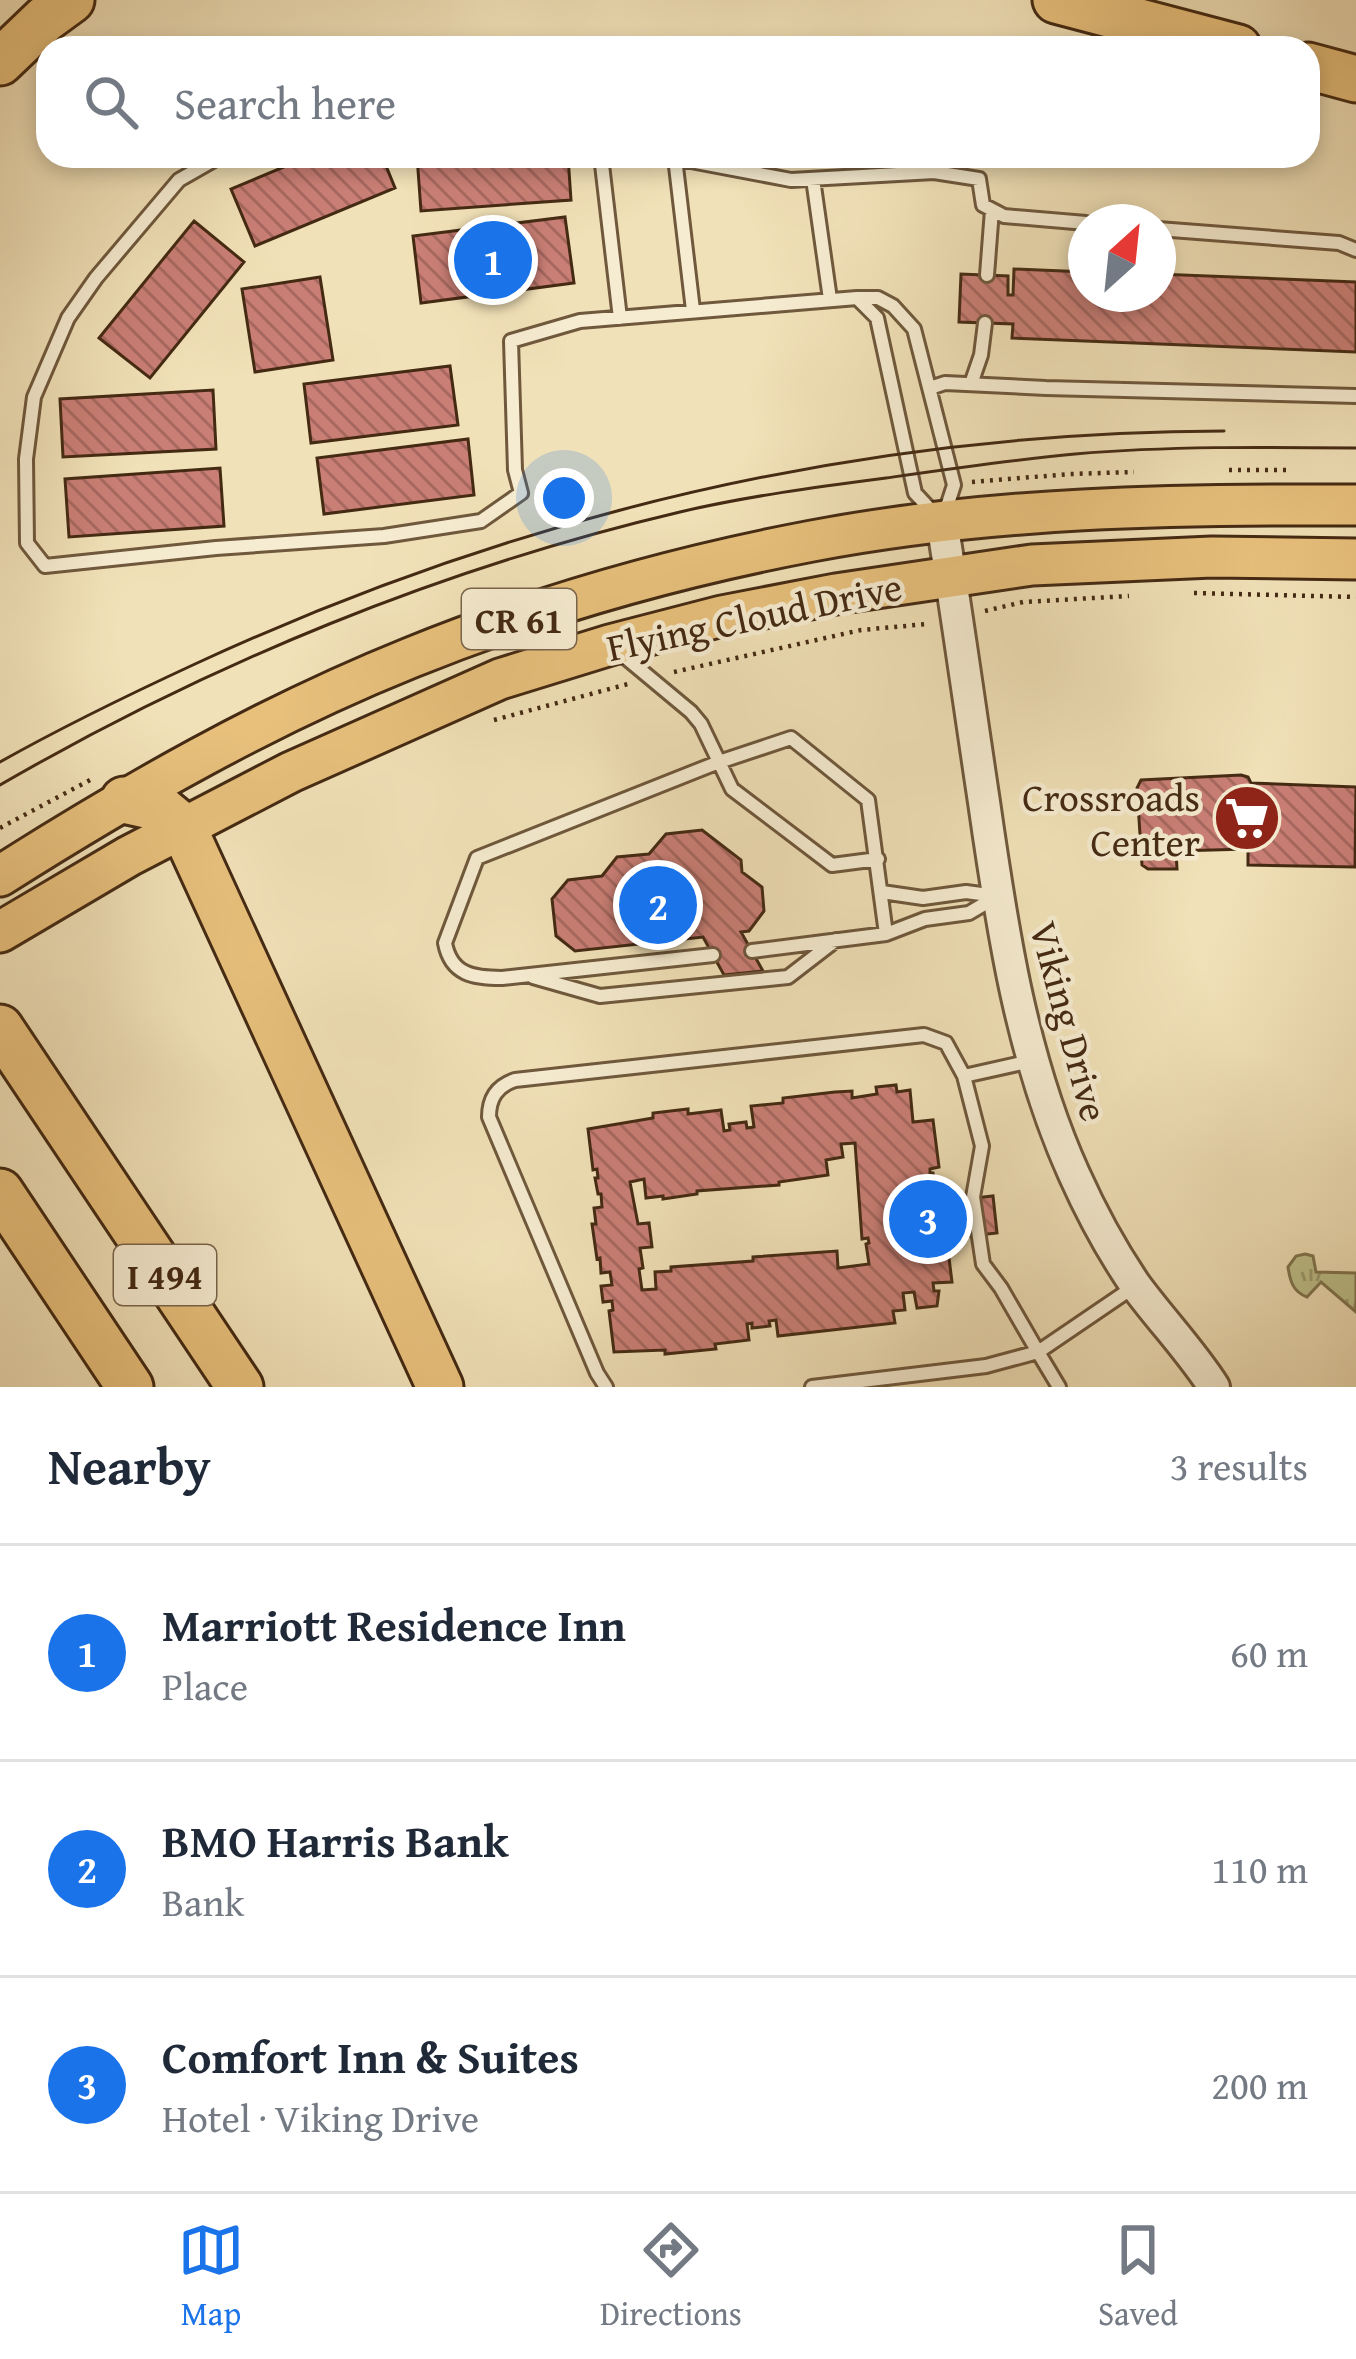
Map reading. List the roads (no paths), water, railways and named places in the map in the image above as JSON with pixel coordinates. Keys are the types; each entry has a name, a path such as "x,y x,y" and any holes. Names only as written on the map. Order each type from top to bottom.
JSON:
{"highway":[{"path":"0,62 71,0"},
{"path":"1056,0 1192,36"},
{"path":"1320,70 1356,79"},
{"path":"124,800 160,808 184,826 440,1387"},
{"path":"0,1013 12,1045"},
{"name":"I 494","path":"12,1045 240,1387"},
{"name":"I 494","path":"5,1202 130,1387"}],"main road":[{"name":"Flying Cloud Drive","path":"0,875 239,736 409,658 598,593 812,541 942,522 1095,509 1356,505"},
{"name":"Flying Cloud Drive","path":"6,928 184,826 291,772 500,679 610,645 722,616 1032,566 1150,559 1343,562"}],"street":[{"name":"Viking Drive","path":"942,522 997,896 1032,1061 1075,1176 1136,1285 1206,1374 1234,1387"}],"lane":[{"path":"200,168 179,180 96,278 68,318 34,397 26,459 27,543 45,566 384,536 481,521 520,493 515,470 511,341 580,321 830,299 857,298 878,298 914,329 954,485 942,522 915,493 877,318 857,298"},
{"path":"602,168 620,317"},
{"path":"676,168 693,310"},
{"path":"728,168 791,180 934,172 979,179 983,205 1004,216 1068,221"},
{"path":"813,179 830,299"},
{"path":"987,275 992,210"},
{"path":"1176,230 1339,243 1356,250"},
{"path":"971,384 985,323"},
{"path":"930,388 945,383 1356,396"},
{"path":"610,645 692,712 732,789 832,865 878,859"},
{"path":"713,955 478,978 455,967 445,943 477,858 790,738 868,800 886,934"},
{"path":"882,892 923,898 966,892 997,896"},
{"path":"752,951 886,934 925,919 970,914 997,896"},
{"path":"526,975 599,996 788,977 836,940"},
{"path":"606,1387 489,1117 493,1097 505,1083 924,1035 946,1043 964,1076 982,1146 973,1197 983,1264 1059,1387"},
{"path":"964,1076 1032,1061"},
{"path":"812,1387 986,1366 1038,1352 1136,1285"}],"tram line":[{"path":"0,762 145,687 318,611 569,524 826,465 1090,435 1224,431"},
{"path":"0,785 162,699 330,624 503,561 680,512 808,488 1075,454 1180,448 1356,448"}],"place":[{"name":"Marriott Residence Inn","path":"493,260"},
{"name":"Crossroads Center","path":"1247,818"},
{"name":"BMO Harris Bank","path":"658,905"},
{"name":"Comfort Inn & Suites","path":"928,1219"}]}
